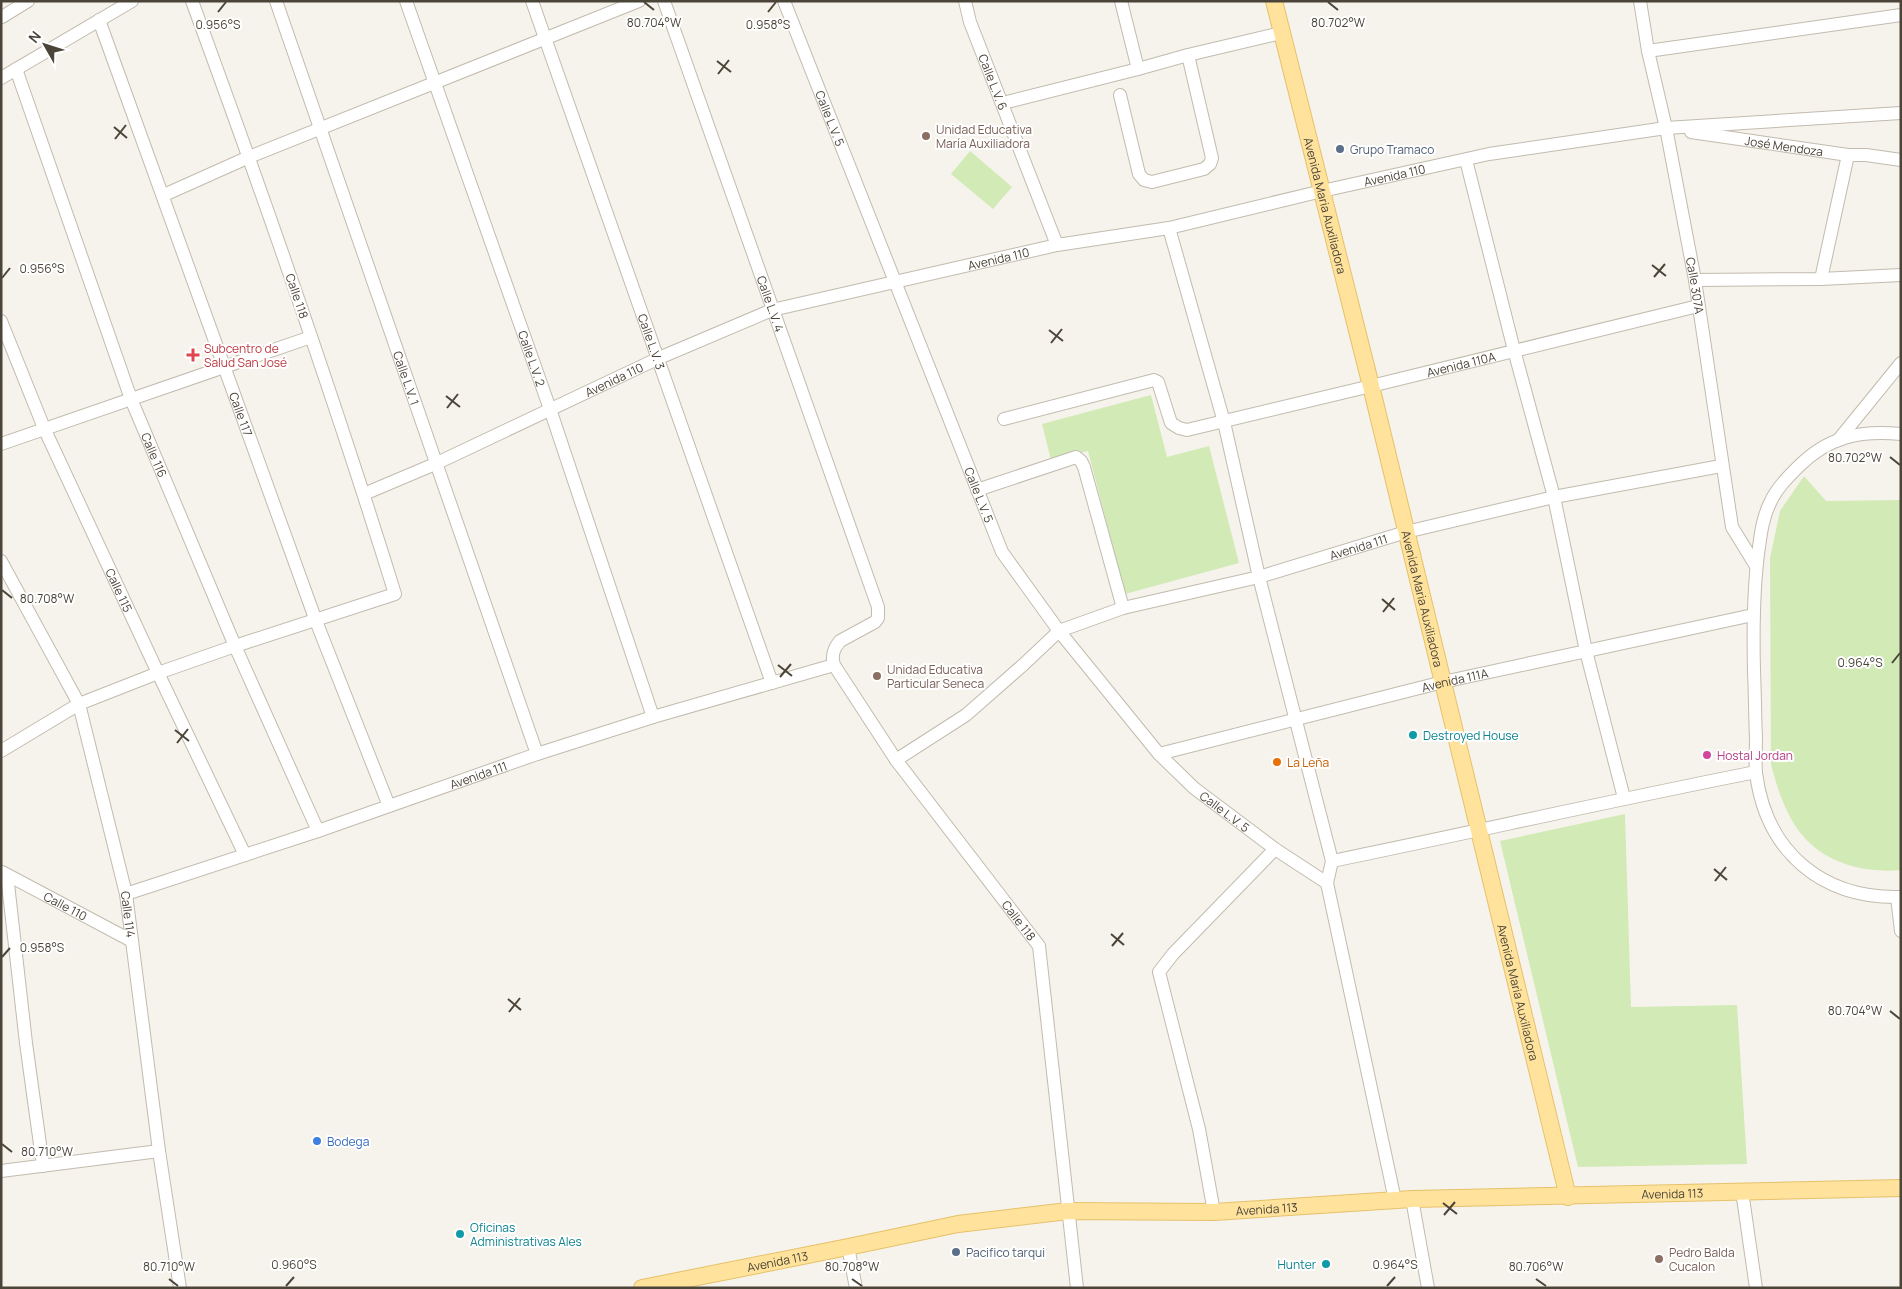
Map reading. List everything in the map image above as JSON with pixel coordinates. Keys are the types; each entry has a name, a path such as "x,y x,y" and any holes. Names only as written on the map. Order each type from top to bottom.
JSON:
{"main road":[{"name":"Avenida Maria Auxiliadora","path":"1274,1 1444,682 1478,831 1568,1197"},
{"name":"Avenida 113","path":"642,1288 958,1224 1068,1211 1214,1212 1412,1199 1568,1197 1901,1188"}],"street":[{"path":"2,17 28,1"},
{"path":"1,78 132,1"},
{"name":"Calle 118","path":"192,1 249,157 311,337 364,494 395,594 316,621"},
{"name":"Calle L.V. 1","path":"276,1 537,754"},
{"name":"Calle L.V. 2","path":"406,1 550,409 653,717"},
{"name":"Calle L.V. 3","path":"532,1 772,683"},
{"path":"164,195 249,157 434,82 545,40 638,1"},
{"name":"Calle L.V. 4","path":"664,1 878,607 878,618 875,622 840,641 836,646 832,658 834,665"},
{"name":"Calle L.V. 5","path":"784,1 1002,552 1059,631 1159,754 1194,788 1276,849 1328,883"},
{"name":"Calle L.V. 6","path":"965,1 970,22 1057,245"},
{"path":"1121,1 1138,69"},
{"name":"Calle 307A","path":"1640,1 1648,51 1666,128 1694,280 1721,466 1732,527 1756,566"},
{"path":"1648,51 1901,15"},
{"name":"Calle 117","path":"99,20 164,195 316,621 389,806"},
{"path":"1003,103 1281,33"},
{"path":"1120,95 1139,174 1144,180 1152,182 1204,169 1210,164 1212,158 1188,55"},
{"name":"Calle 116","path":"16,69 131,400 235,646 318,831"},
{"path":"1666,128 1901,113"},
{"name":"Avenida 110","path":"364,494 435,464 658,358 772,310 1057,245 1169,228 1322,191 1489,154 1666,128"},
{"name":"José Mendoza","path":"1666,128 1848,155 1866,155 1901,160"},
{"path":"1821,279 1848,155"},
{"path":"1466,160 1514,350 1554,497 1586,651 1624,798"},
{"path":"1169,228 1224,422 1258,577 1332,860 1328,883 1395,1200"},
{"path":"1694,280 1821,279 1901,275"},
{"name":"Avenida 110A","path":"1004,419 1154,380 1158,382 1171,423 1187,430 1698,306"},
{"name":"Calle 115","path":"1,321 44,428 246,856"},
{"path":"1,444 311,337"},
{"path":"1840,438 1901,363"},
{"path":"1901,434 1882,432 1860,433 1840,438 1813,453 1776,492 1762,523 1756,566 1753,615 1756,772 1767,818 1777,837 1801,864 1830,884 1852,892 1899,897 1901,931"},
{"path":"977,490 1076,457 1081,461 1123,608"},
{"name":"Avenida 111","path":"1059,631 1123,608 1258,577 1406,532 1554,497 1721,466"},
{"name":"Calle 114","path":"1,561 79,704 126,894 159,1151 180,1288"},
{"path":"1,575 14,586"},
{"name":"Avenida 111A","path":"1159,754 1444,682 1753,615"},
{"path":"1,750 79,704 158,673 235,646 316,621"},
{"path":"896,760 966,715 1059,631"},
{"name":"Calle 118","path":"834,665 896,760 1039,946 1077,1288"},
{"name":"Avenida 111","path":"126,894 246,856 537,754 653,717 834,665"},
{"path":"1332,860 1756,772"},
{"path":"1214,1212 1199,1129 1159,972 1173,954 1276,849"},
{"path":"4,873 43,1166"},
{"name":"Calle 110","path":"4,873 132,941"},
{"path":"1,1171 159,1151"},
{"path":"1742,1192 1756,1288"},
{"path":"1412,1199 1428,1288"},
{"path":"848,1247 856,1288"}],"green space":[{"path":"970,151 1012,187 993,209 951,174"},
{"path":"1151,395 1167,457 1209,446 1239,563 1125,594 1088,451 1051,460 1042,424"},
{"path":"1804,476 1826,501 1901,500 1901,870 1890,871 1854,867 1832,859 1813,846 1797,829 1791,819 1777,786 1771,764 1770,558 1780,511"},
{"path":"1625,814 1631,1007 1737,1005 1747,1164 1578,1167 1500,841"}],"place":[{"name":"Unidad Educativa María Auxiliadora","path":"926,136"},
{"name":"Grupo Tramaco","path":"1340,149"},
{"name":"Subcentro de Salud San José","path":"193,355"},
{"name":"Unidad Educativa Particular Seneca","path":"877,676"},
{"name":"Destroyed House","path":"1413,735"},
{"name":"Hostal Jordan","path":"1707,755"},
{"name":"La Leña","path":"1277,762"},
{"name":"Bodega","path":"317,1141"},
{"name":"Oficinas Administrativas Ales","path":"460,1234"},
{"name":"Pacifico tarqui","path":"956,1252"},
{"name":"Pedro Balda Cucalon","path":"1659,1259"},
{"name":"Hunter","path":"1326,1264"}]}
